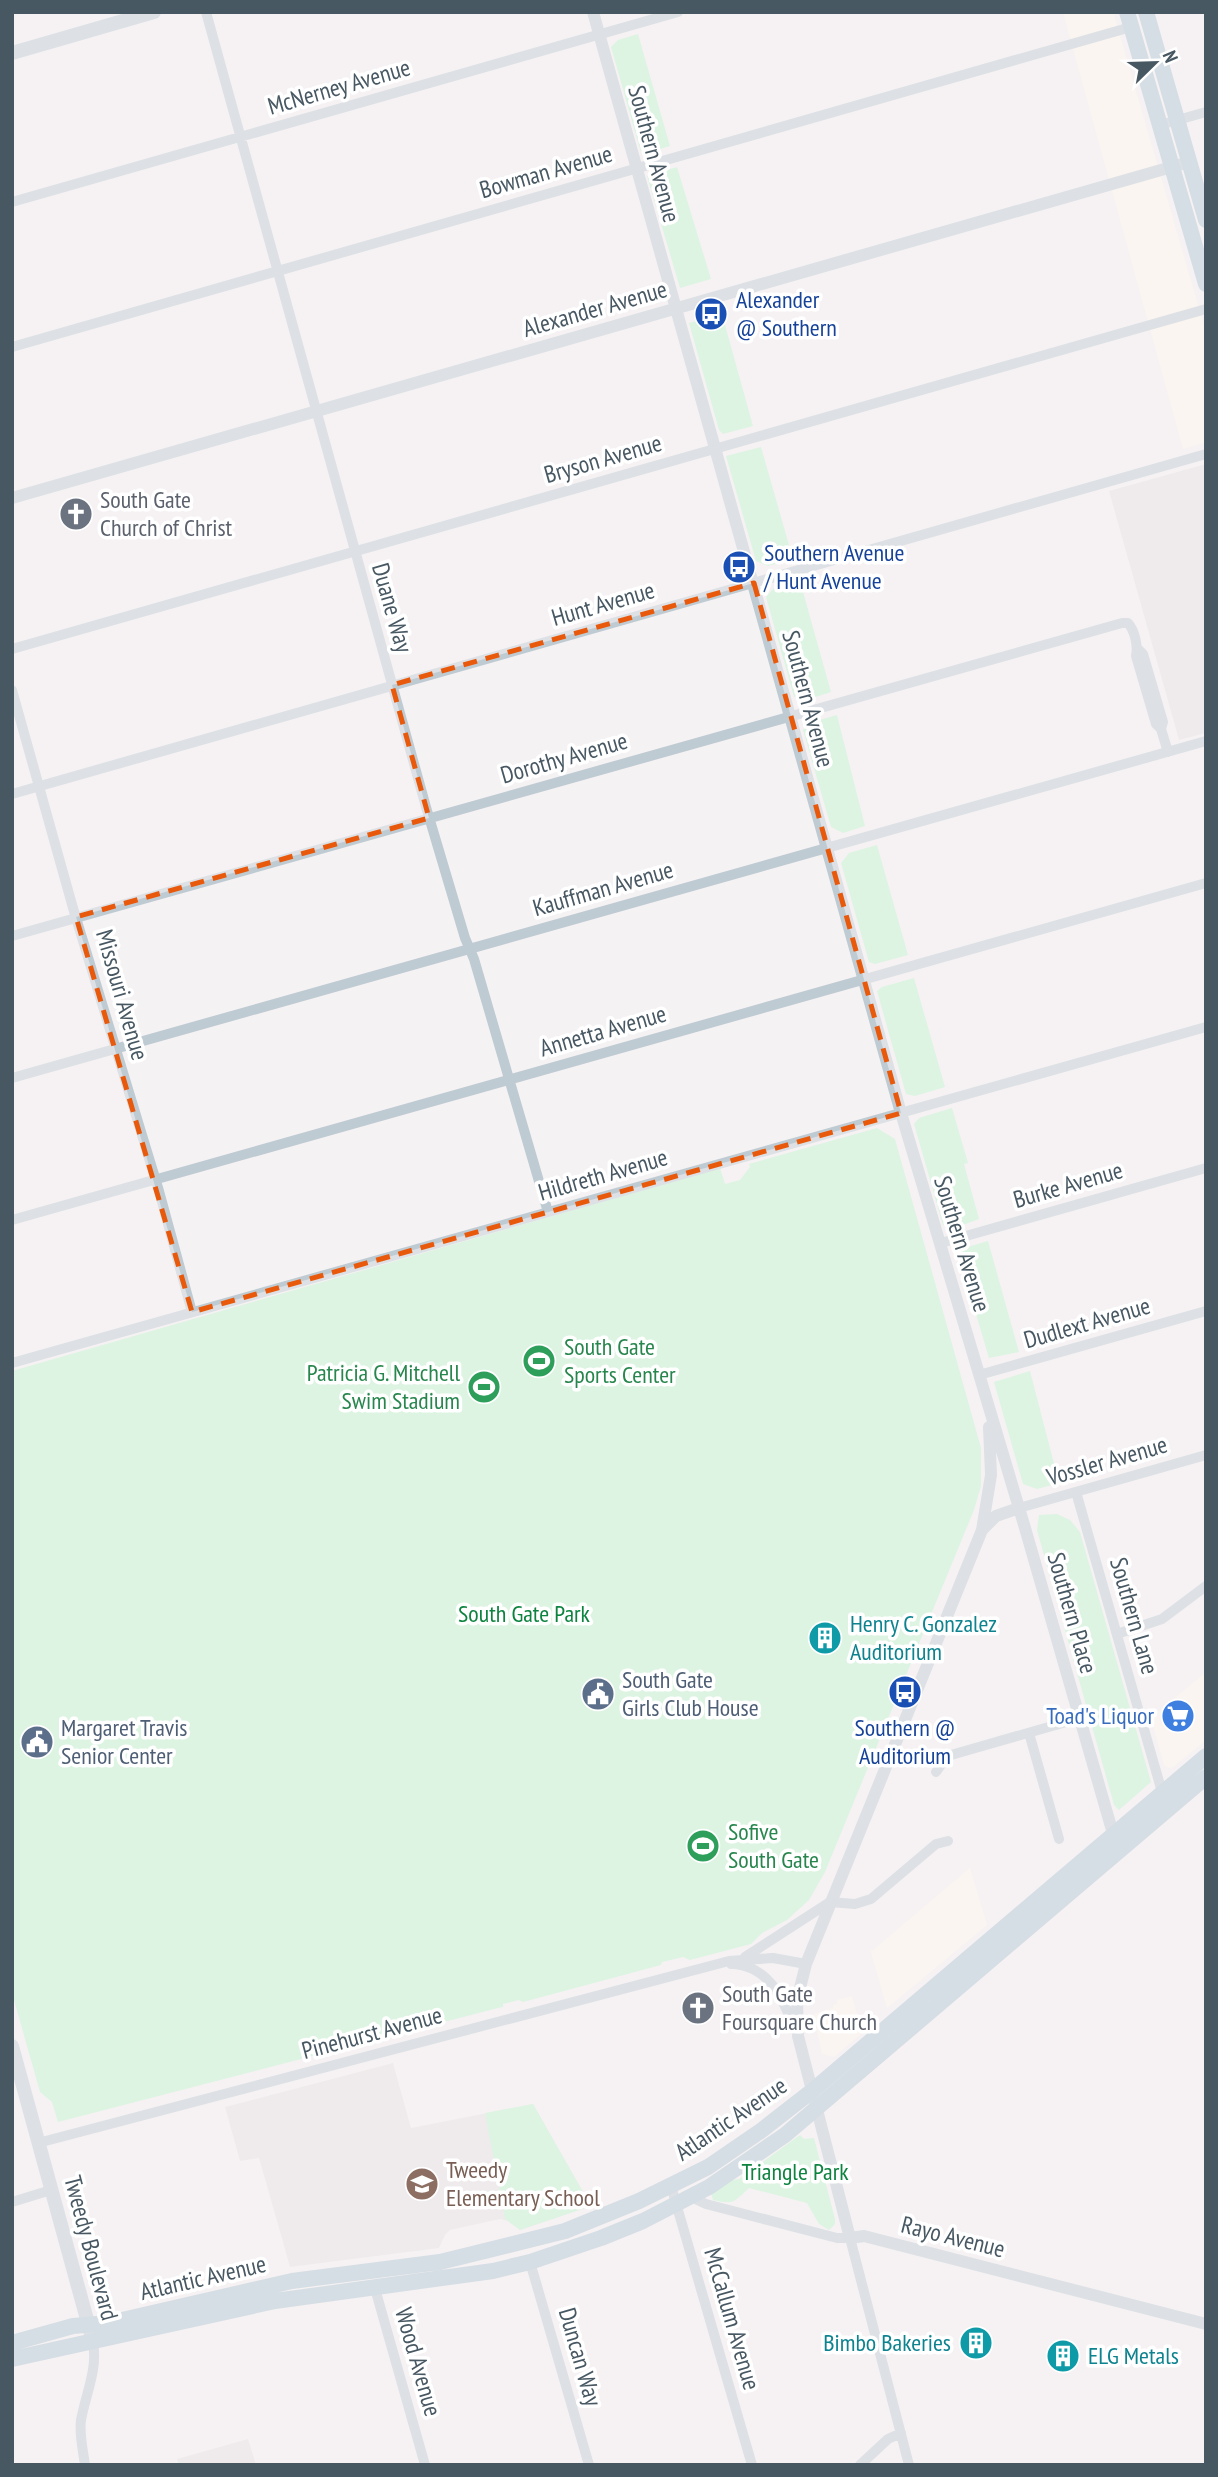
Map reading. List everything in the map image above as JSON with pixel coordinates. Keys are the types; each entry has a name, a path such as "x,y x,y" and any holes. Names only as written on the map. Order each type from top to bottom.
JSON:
{"main road":[{"path":"12,53 154,12"},
{"path":"1146,12 1206,220"},
{"path":"1129,20 1206,285"},
{"name":"Atlantic Avenue","path":"1116,1843 1162,1792 1206,1756"},
{"name":"Atlantic Avenue","path":"12,2343 73,2326 125,2320 285,2282 493,2271 530,2262 601,2238 684,2201 764,2151 814,2099 1116,1843 1206,1777"},
{"name":"Tweedy Boulevard","path":"13,2049 93,2342"},
{"name":"Atlantic Avenue","path":"12,2359 372,2279 554,2234 634,2203 708,2167 814,2099"}],"street":[{"name":"Duane Way","path":"206,12 392,685 548,1212"},
{"name":"Southern Avenue","path":"593,12 901,1112 1019,1508"},
{"name":"McNerney Avenue","path":"12,202 678,12"},
{"name":"Bowman Avenue","path":"12,346 636,168 1129,20"},
{"path":"1160,125 1206,111"},
{"name":"Alexander Avenue","path":"12,498 1189,162"},
{"name":"Bryson Avenue","path":"12,649 1206,309"},
{"name":"Hunt Avenue","path":"12,794 1206,454"},
{"name":"Dorothy Avenue","path":"12,936 1117,624 1128,623 1137,648 1143,654 1163,722 1161,729 1168,751"},
{"name":"Missouri Avenue","path":"12,690 192,1312"},
{"name":"Kauffman Avenue","path":"12,1078 1206,741"},
{"name":"Annetta Avenue","path":"12,1220 1206,883"},
{"name":"Hildreth Avenue","path":"12,1363 1206,1027"},
{"name":"Burke Avenue","path":"941,1243 1206,1168"},
{"name":"Dudlext Avenue","path":"979,1375 1206,1311"},
{"name":"Southern Avenue","path":"909,2465 798,2036 797,2000 806,1964 830,1902 982,1530 991,1475 990,1433 985,1396"},
{"name":"Vossler Avenue","path":"1019,1508 1206,1455"},
{"name":"Southern Lane","path":"1076,1492 1162,1792"},
{"path":"982,1530 996,1516 1019,1508"},
{"name":"Southern Place","path":"1019,1508 1116,1843"},
{"path":"1117,1634 1162,1619 1206,1586"},
{"path":"936,1772 951,1755 1080,1718"},
{"path":"1029,1733 1059,1839"},
{"path":"830,1902 855,1904 871,1899 928,1849 948,1841"},
{"name":"Pinehurst Avenue","path":"743,1958 830,1902"},
{"name":"Pinehurst Avenue","path":"38,2143 716,1964 743,1958 773,1958 806,1964"},
{"name":"Pinehurst Avenue","path":"716,1964 748,1967 769,1980 777,1990 798,2036"},
{"name":"McCallum Avenue","path":"671,2186 684,2201 752,2465"},
{"path":"12,2202 51,2190"},
{"name":"Rayo Avenue","path":"684,2201 706,2204 837,2238 864,2236 1206,2324"},
{"name":"Duncan Way","path":"530,2262 589,2465"},
{"name":"Wood Avenue","path":"372,2279 425,2465"},
{"name":"Tweedy Boulevard","path":"85,2465 81,2421 94,2372 93,2342"},
{"path":"860,2465 888,2439 901,2433"}],"highlighted area":[{"path":"754,583 901,1113 192,1312 76,917 429,818 392,685"}],"shaded area":[{"path":"1063,12 1113,12 1206,333 1206,442 1183,449"},
{"path":"1206,464 1206,733 1179,740 1109,491"},
{"path":"1206,1672 1206,1740 1173,1767 1168,1768 1164,1765 1151,1718"},
{"path":"970,1868 987,1925 887,2008 870,1949 872,1951"},
{"path":"852,1996 862,2033 834,2057 822,2054 814,2014 833,2008 837,2000"},
{"name":"Tweedy Elementary School","path":"393,2063 411,2128 533,2104 591,2206 520,2230 509,2221 500,2219 450,2230 439,2248 290,2267 259,2158 240,2161 225,2107"},
{"path":"248,2439 256,2465 179,2465 177,2459"}],"green space":[{"path":"638,34 670,146 644,154 640,149 611,47 618,40"},
{"path":"677,167 711,279 680,288 647,176"},
{"path":"722,314 753,426 723,434 719,430 689,323"},
{"path":"761,447 793,559 768,566 756,561 726,456"},
{"path":"800,581 831,692 806,700 794,697 766,597 774,588"},
{"path":"837,715 865,826 843,833 831,827 803,730 812,722"},
{"path":"877,845 908,955 875,964 869,962 841,863 849,853"},
{"path":"914,978 945,1087 915,1096 906,1094 877,991 882,987"},
{"path":"952,1108 968,1163 964,1164 979,1219 952,1229 943,1225 914,1124 919,1118"},
{"name":"South Gate Park","path":"877,1128 895,1139 981,1448 981,1486 974,1510 825,1872 809,1900 787,1920 762,1933 751,1944 690,1960 683,1957 662,1962 661,1965 523,2002 519,2000 503,2004 503,2007 58,2122 52,2102 40,2092 12,1993 12,1371 720,1168 725,1184 740,1180 750,1167 749,1164"},
{"path":"988,1241 1019,1352 989,1358 957,1250"},
{"path":"1030,1371 1059,1483 1037,1489 1023,1484 994,1382"},
{"path":"1057,1514 1070,1520 1080,1532 1151,1782 1119,1810 1114,1805 1037,1530 1039,1515"},
{"path":"533,2104 591,2206 520,2230 505,2219 485,2113"},
{"name":"Triangle Park","path":"800,2135 804,2139 814,2138 835,2219 835,2224 829,2230 819,2224 807,2203 749,2188 733,2201 713,2200 711,2193 739,2179"}],"place":[{"name":"Alexander @ Southern","path":"711,314"},
{"name":"South Gate Church of Christ","path":"76,514"},
{"name":"Southern Avenue / Hunt Avenue","path":"739,567"},
{"name":"South Gate Sports Center","path":"539,1361"},
{"name":"Patricia G. Mitchell Swim Stadium","path":"484,1387"},
{"name":"Henry C. Gonzalez Auditorium","path":"825,1638"},
{"name":"Southern @ Auditorium","path":"905,1692"},
{"name":"South Gate Girls Club House","path":"598,1694"},
{"name":"Toad's Liquor","path":"1178,1716"},
{"name":"Margaret Travis Senior Center","path":"37,1742"},
{"name":"Sofive South Gate","path":"703,1846"},
{"name":"South Gate Foursquare Church","path":"698,2008"},
{"name":"Tweedy Elementary School","path":"422,2184"},
{"name":"Bimbo Bakeries","path":"976,2343"},
{"name":"ELG Metals","path":"1063,2356"}]}
